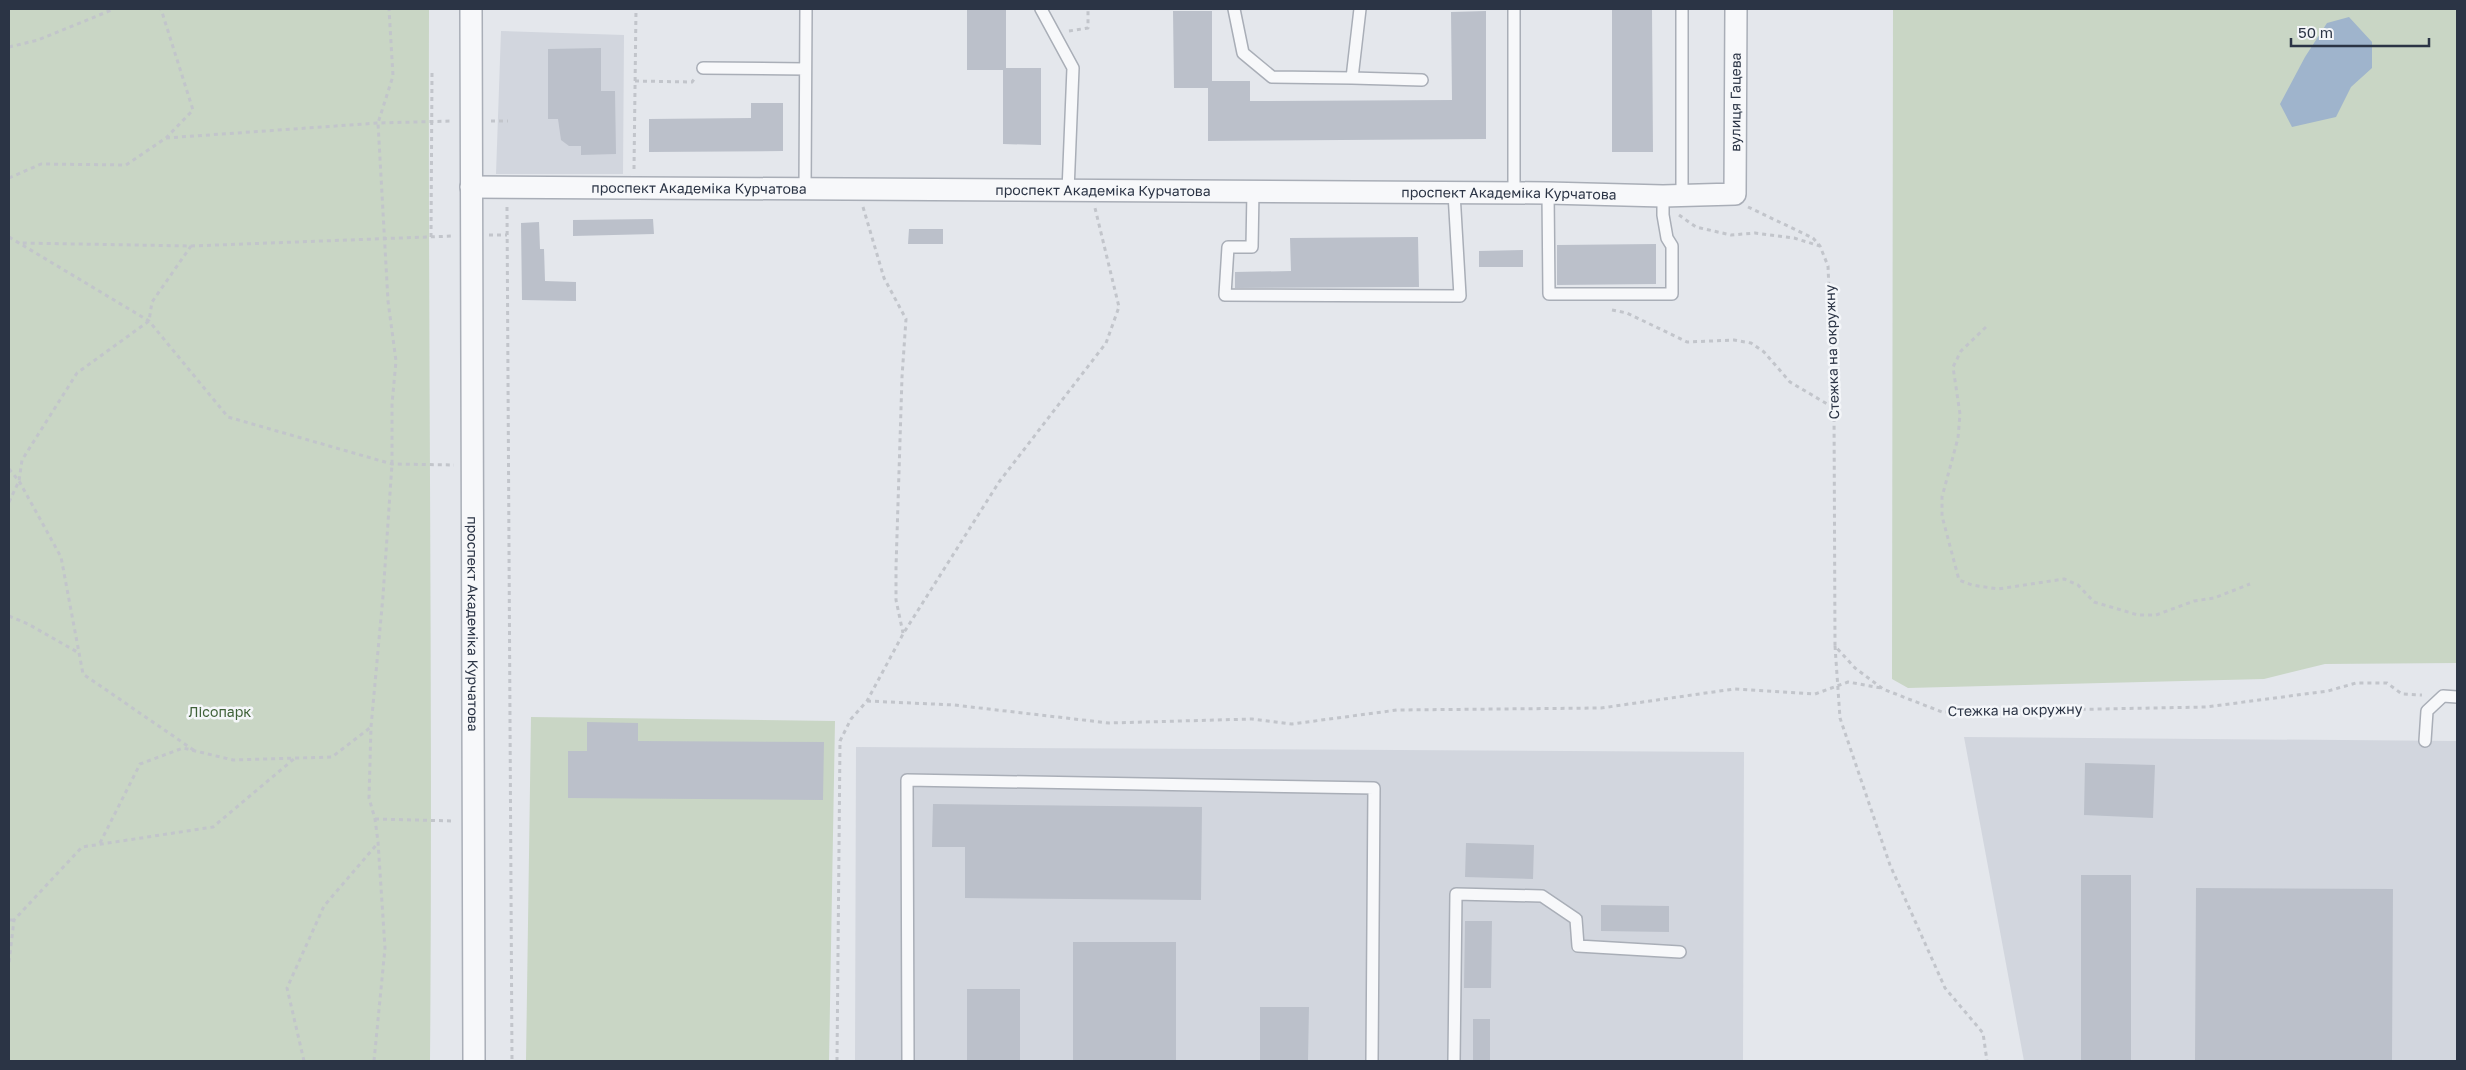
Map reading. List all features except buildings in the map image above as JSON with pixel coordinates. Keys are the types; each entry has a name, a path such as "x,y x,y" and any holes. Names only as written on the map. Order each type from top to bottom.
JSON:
{"street":[{"name":"проспект Академіка Курчатова","path":"471,9 474,1061"},
{"name":"вулиця Гацева","path":"1735,194 1736,9"},
{"name":"проспект Академіка Курчатова","path":"472,187 1735,194"}],"lane":[{"path":"805,189 806,9"},
{"path":"1042,9 1073,68 1068,191"},
{"path":"1234,9 1243,53 1272,77 1422,80"},
{"path":"1352,78 1360,9"},
{"path":"1514,9 1514,193"},
{"path":"1548,193 1549,294 1672,294 1672,246 1667,238 1663,215 1672,195 1682,9"},
{"path":"703,68 805,69"},
{"path":"1253,191 1252,247 1228,247 1225,295 1460,296 1454,193"},
{"path":"2425,741 2427,711 2443,696 2457,697"},
{"path":"908,1061 907,780 1374,788 1372,1061"},
{"path":"1454,1061 1456,894 1542,896 1576,920 1578,946 1680,952"}],"path":[{"path":"9,47 38,40 114,9"},
{"path":"9,178 41,164 126,164 166,138 193,110 161,9"},
{"path":"374,1061 384,948 378,842 375,819 369,798 370,726 383,596 392,464 392,404 396,361 388,301 378,123 392,76 389,9"},
{"path":"634,187 636,9"},
{"path":"1053,33 1088,28 1088,9"},
{"path":"635,81 692,82 703,68"},
{"path":"431,237 430,122 432,73"},
{"path":"166,138 378,123 471,120"},
{"path":"507,187 512,1061"},
{"path":"857,190 884,278 906,319 900,425 896,568 896,600 903,634"},
{"path":"837,1061 840,741 851,719 866,701 903,634 998,482 1106,343 1119,307 1090,190"},
{"path":"1735,194 1748,206 1813,238 1820,246"},
{"path":"1672,195 1674,212 1696,227 1731,235 1754,233 1794,238 1820,246"},
{"path":"19,243 191,246 472,235"},
{"path":"9,237 149,321 228,417 392,464 472,465"},
{"path":"9,502 19,481 22,460 77,373 149,321 152,302 191,246"},
{"name":"Стежка на окружну","path":"1820,246 1828,266 1830,282 1834,408 1835,646 1855,668 1883,688 1942,712 2206,707 2328,691 2356,683 2387,683 2402,694 2443,696"},
{"path":"1610,310 1627,313 1687,342 1734,340 1751,342 1764,352 1790,382 1834,408"},
{"path":"1986,327 1961,351 1953,367 1960,414 1958,438 1942,497 1942,516 1960,580 1972,585 1998,589 2064,579 2078,585 2094,602 2138,616 2156,615 2194,601 2214,598 2250,584"},
{"path":"9,469 19,481 61,557 82,674 195,751"},
{"path":"9,616 28,624 79,653"},
{"path":"1835,646 1840,718 1890,865 1945,988 1982,1033 1987,1061"},
{"path":"866,701 954,705 1109,723 1252,718 1292,724 1397,710 1601,708 1734,689 1815,694 1848,682 1883,688"},
{"path":"100,844 140,764 183,748 233,760 332,757 370,726"},
{"path":"9,962 14,920 82,846 213,827 295,758"},
{"path":"375,819 474,822"},
{"path":"304,1061 287,988 324,906 378,842"},
{"path":"9,920 14,920"}],"shaded area":[{"path":"501,31 624,35 623,174 496,174"},
{"path":"1964,737 2457,741 2457,1061 2024,1061"},
{"path":"856,747 1744,752 1743,1061 855,1061"}],"green space":[{"name":"Лісопарк","path":"9,9 429,9 430,1061 9,1061"},
{"path":"1893,9 2457,9 2457,663 2325,664 2264,679 1908,688 1892,679"},
{"path":"531,717 835,721 829,1061 526,1061"}],"water":[{"path":"2349,17 2372,42 2372,68 2351,87 2336,117 2292,127 2280,104 2305,57 2327,23"}]}
